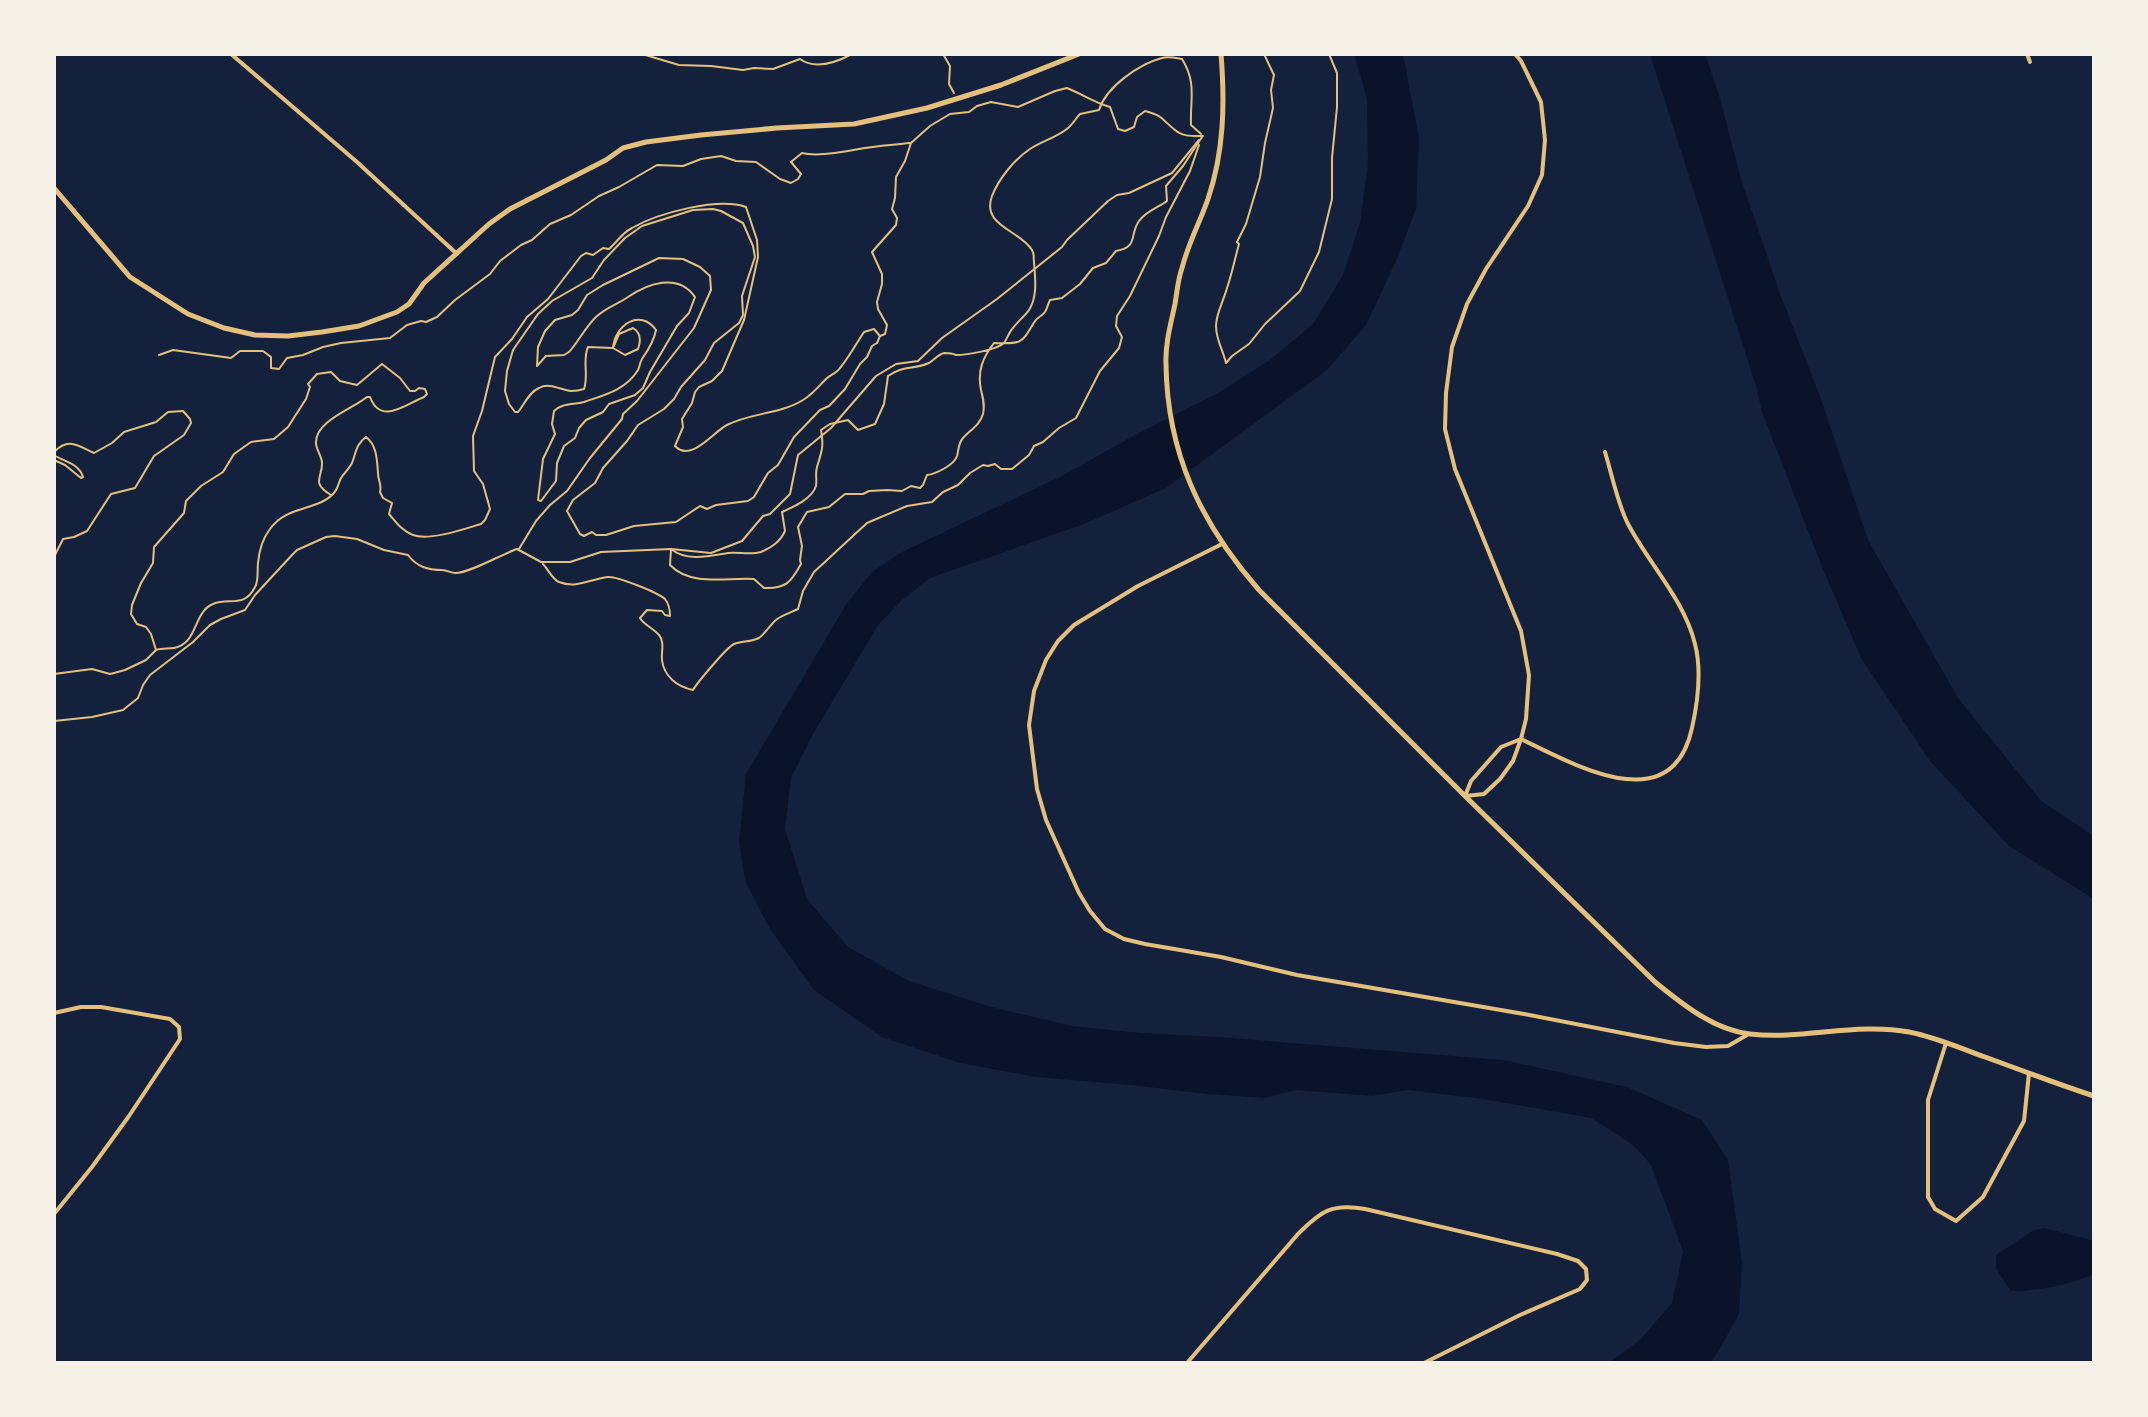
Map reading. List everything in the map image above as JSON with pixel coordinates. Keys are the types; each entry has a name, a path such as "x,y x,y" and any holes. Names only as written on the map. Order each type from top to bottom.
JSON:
{"street":[{"path":"232,54 457,254"},
{"path":"54,188 130,277 188,314 224,328 255,335 288,336 322,332 359,326 397,312 409,304 424,283 489,224 510,209 606,160 623,148 701,135 854,124 927,108 1001,85 1079,54"},
{"path":"1221,54 1224,88 1219,155 1209,196 1182,268 1167,343 1167,384 1174,442 1188,482 1222,544 1259,590 1465,796 1681,1003 1710,1020 1748,1034 1851,1029 1911,1033 2094,1096"},
{"path":"1465,796 1484,794 1513,761 1526,719 1529,675 1521,631 1455,469 1445,429 1452,347 1467,304 1528,206 1542,175 1545,140 1541,102 1515,54"},
{"path":"2027,54 2030,62"},
{"path":"1465,796 1471,781 1501,747 1521,739 1588,770 1641,780 1662,775 1671,769 1689,742 1699,677 1695,644 1684,613 1627,521 1605,452"},
{"path":"1222,544 1138,586 1074,625 1058,641 1046,660 1034,691 1029,725 1037,789 1046,820 1079,893 1105,929 1124,939 1297,975 1674,1043 1728,1046 1748,1034"},
{"path":"54,1013 81,1007 101,1007 170,1019 179,1027 180,1039 120,1129 54,1214"},
{"path":"1946,1043 1928,1100 1928,1197 1935,1209 1956,1221 1983,1197 2024,1121 2029,1073"},
{"path":"1187,1363 1298,1234 1314,1218 1333,1207 1365,1209 1557,1254 1578,1261 1586,1269 1587,1280 1580,1289 1424,1363"}],"path":[{"path":"642,54 679,65 743,70 773,69 800,59 817,65 837,62 852,54"},
{"path":"943,54 950,66 949,84 958,105 954,113"},
{"path":"1264,54 1274,75 1271,90 1273,108 1260,177 1246,224 1237,242 1229,285 1216,321 1218,344 1226,363 1249,344 1300,291 1326,232 1332,199 1337,107 1337,73 1329,54"},
{"path":"1003,344 1018,321 1029,312 1036,288 1034,252 994,220 990,204 993,192 1009,168 1027,151 1069,128 1080,114 1099,110 1101,101 1110,89 1136,70 1163,57 1182,59 1191,76 1191,125 1203,136"},
{"path":"613,348 622,332 633,328 636,330 640,339 638,349 625,355 613,348 588,347 584,389 538,388 520,411 515,412 509,404 505,385 510,356 524,333 552,301 592,278 625,238 642,226 693,210 716,209 743,223 755,257 742,296 743,315 739,323 714,343 705,360 674,399 638,425 603,468 595,483 569,504 567,511 576,529 584,536 592,532 606,535 634,526 676,522 700,506 707,509 754,497 794,437 845,389 872,346 885,334 887,325 877,302 882,274 872,252 896,225 897,218 892,209 894,183 911,143 930,126 954,113 969,112 991,102 1018,107 1067,88 1110,107 1118,129 1125,131 1134,127 1137,117 1145,111 1161,116 1175,131 1203,136"},
{"path":"541,562 570,562 601,552 671,549 711,553 742,541 763,516 770,514 791,492 798,455 835,423 876,376 896,364 918,361 942,338 1062,247 1108,201 1172,173 1203,136"},
{"path":"671,549 670,565 695,578 754,579 764,588 774,589 790,582 801,564 798,527 807,512 829,507 845,494 902,491 911,486 920,488 927,475 936,474 951,465 963,439 977,425 983,413 984,399 979,375 982,361 990,348 994,343 1021,342 1037,317 1044,313 1050,300 1062,298 1080,284 1093,268 1106,263 1116,251 1125,250 1132,242 1138,222 1167,201 1166,186 1203,136"},
{"path":"519,549 541,562 558,582 578,585 611,576 664,598 669,605 670,616 662,611 647,610 640,618 641,622 661,638 662,662 671,678 680,687 693,690 732,644 760,638 782,615 798,609 803,591 814,572 867,523 907,506 932,502 983,465 995,464 1001,469 1012,469 1029,455 1034,446 1076,418 1100,371 1119,348 1122,337 1116,326 1117,316 1159,236 1203,136"},
{"path":"159,355 173,350 231,358 240,351 263,351 271,357 271,368 279,369 287,358 323,347 390,338 407,325 437,317 490,274 500,261 550,224 657,165 683,166 721,156 756,162 791,183 801,174 791,162 802,153 847,153 856,149 911,143"},
{"path":"54,674 92,669 110,674 125,670 146,660 156,650 175,648 189,640 201,616 215,603 244,599 256,586 258,560 269,530 284,515 332,496 351,466 358,444 368,437 379,468 380,492 392,503 389,514 403,530 421,536 445,534 481,524 490,509 483,484 473,466 473,436 495,357 527,317 548,299 581,256 586,253 593,255 603,248 609,249 632,227 676,211 735,203 746,207 757,240 758,257 739,332 722,371 695,392 682,419 683,427 675,446 680,451 697,447 742,418 803,400 839,370 864,332 874,329 880,336"},
{"path":"54,721 123,710 138,698 150,675 216,621 245,610 297,550 326,537 357,539 384,550 408,555 423,568 457,573 519,549 536,521 567,491 623,414 637,401 694,328 711,290 710,276 683,259 659,258 587,295 578,310 555,320 545,331 538,347 537,366 546,356 569,352 594,318 651,284 672,282 692,292 695,297 689,313 677,326 643,388 635,395 609,404 603,412 586,420 575,438 564,446 557,463 556,481 541,501 538,497 543,459 555,434 554,411 562,405 604,396 627,383 638,369 656,330 644,320 626,323 616,332 613,348"},
{"path":"835,423 848,420 858,430 875,424 884,404 888,376 900,368 927,363 945,353 971,354 990,348"},
{"path":"156,650 151,634 146,627 137,624 131,614 132,605 153,563 154,547 184,513 186,501 194,492 223,472 230,458 251,442 269,441 282,433 306,399 308,384 317,374 331,372 340,381 357,385 382,364 400,378 410,391 425,389 427,394 424,397 391,412 382,411 367,397 336,416 321,430 316,443 322,462 318,479 322,489 332,496"},
{"path":"54,460 81,478 81,471 54,453 59,447 67,443 80,445 94,453 124,432 143,427 175,410 183,411 190,419 184,435 154,456 135,488 111,494 87,531 63,539 54,557"},
{"path":"671,549 681,555 712,557 729,553 754,554 777,543 785,531 782,512 810,497 814,490 816,469 823,452 822,436"}],"water":[{"path":"1354,54 1403,54 1419,138 1416,209 1366,325 1327,370 1166,488 1084,524 930,578 902,600 878,625 813,734 791,778 785,829 807,899 848,947 909,981 988,1006 1072,1026 1503,1060 1627,1087 1702,1120 1728,1160 1742,1263 1739,1314 1710,1363 1608,1363 1640,1340 1672,1303 1683,1251 1651,1165 1626,1140 1591,1118 1483,1099 1408,1090 1372,1096 1296,1090 1265,1098 1036,1077 960,1063 882,1037 814,990 770,929 745,881 739,842 746,774 847,603 873,571 902,552 1062,476 1220,392 1270,360 1313,324 1343,275 1360,223 1368,164 1367,99"},
{"path":"1650,54 1705,54 1741,179 1779,291 1821,399 1868,540 1958,698 2041,801 2094,836 2094,899 2009,846 1930,761 1861,658 1762,412"},
{"path":"2045,1228 2094,1241 2094,1274 2053,1287 2011,1291 1996,1269 1996,1255 2034,1230"}]}
